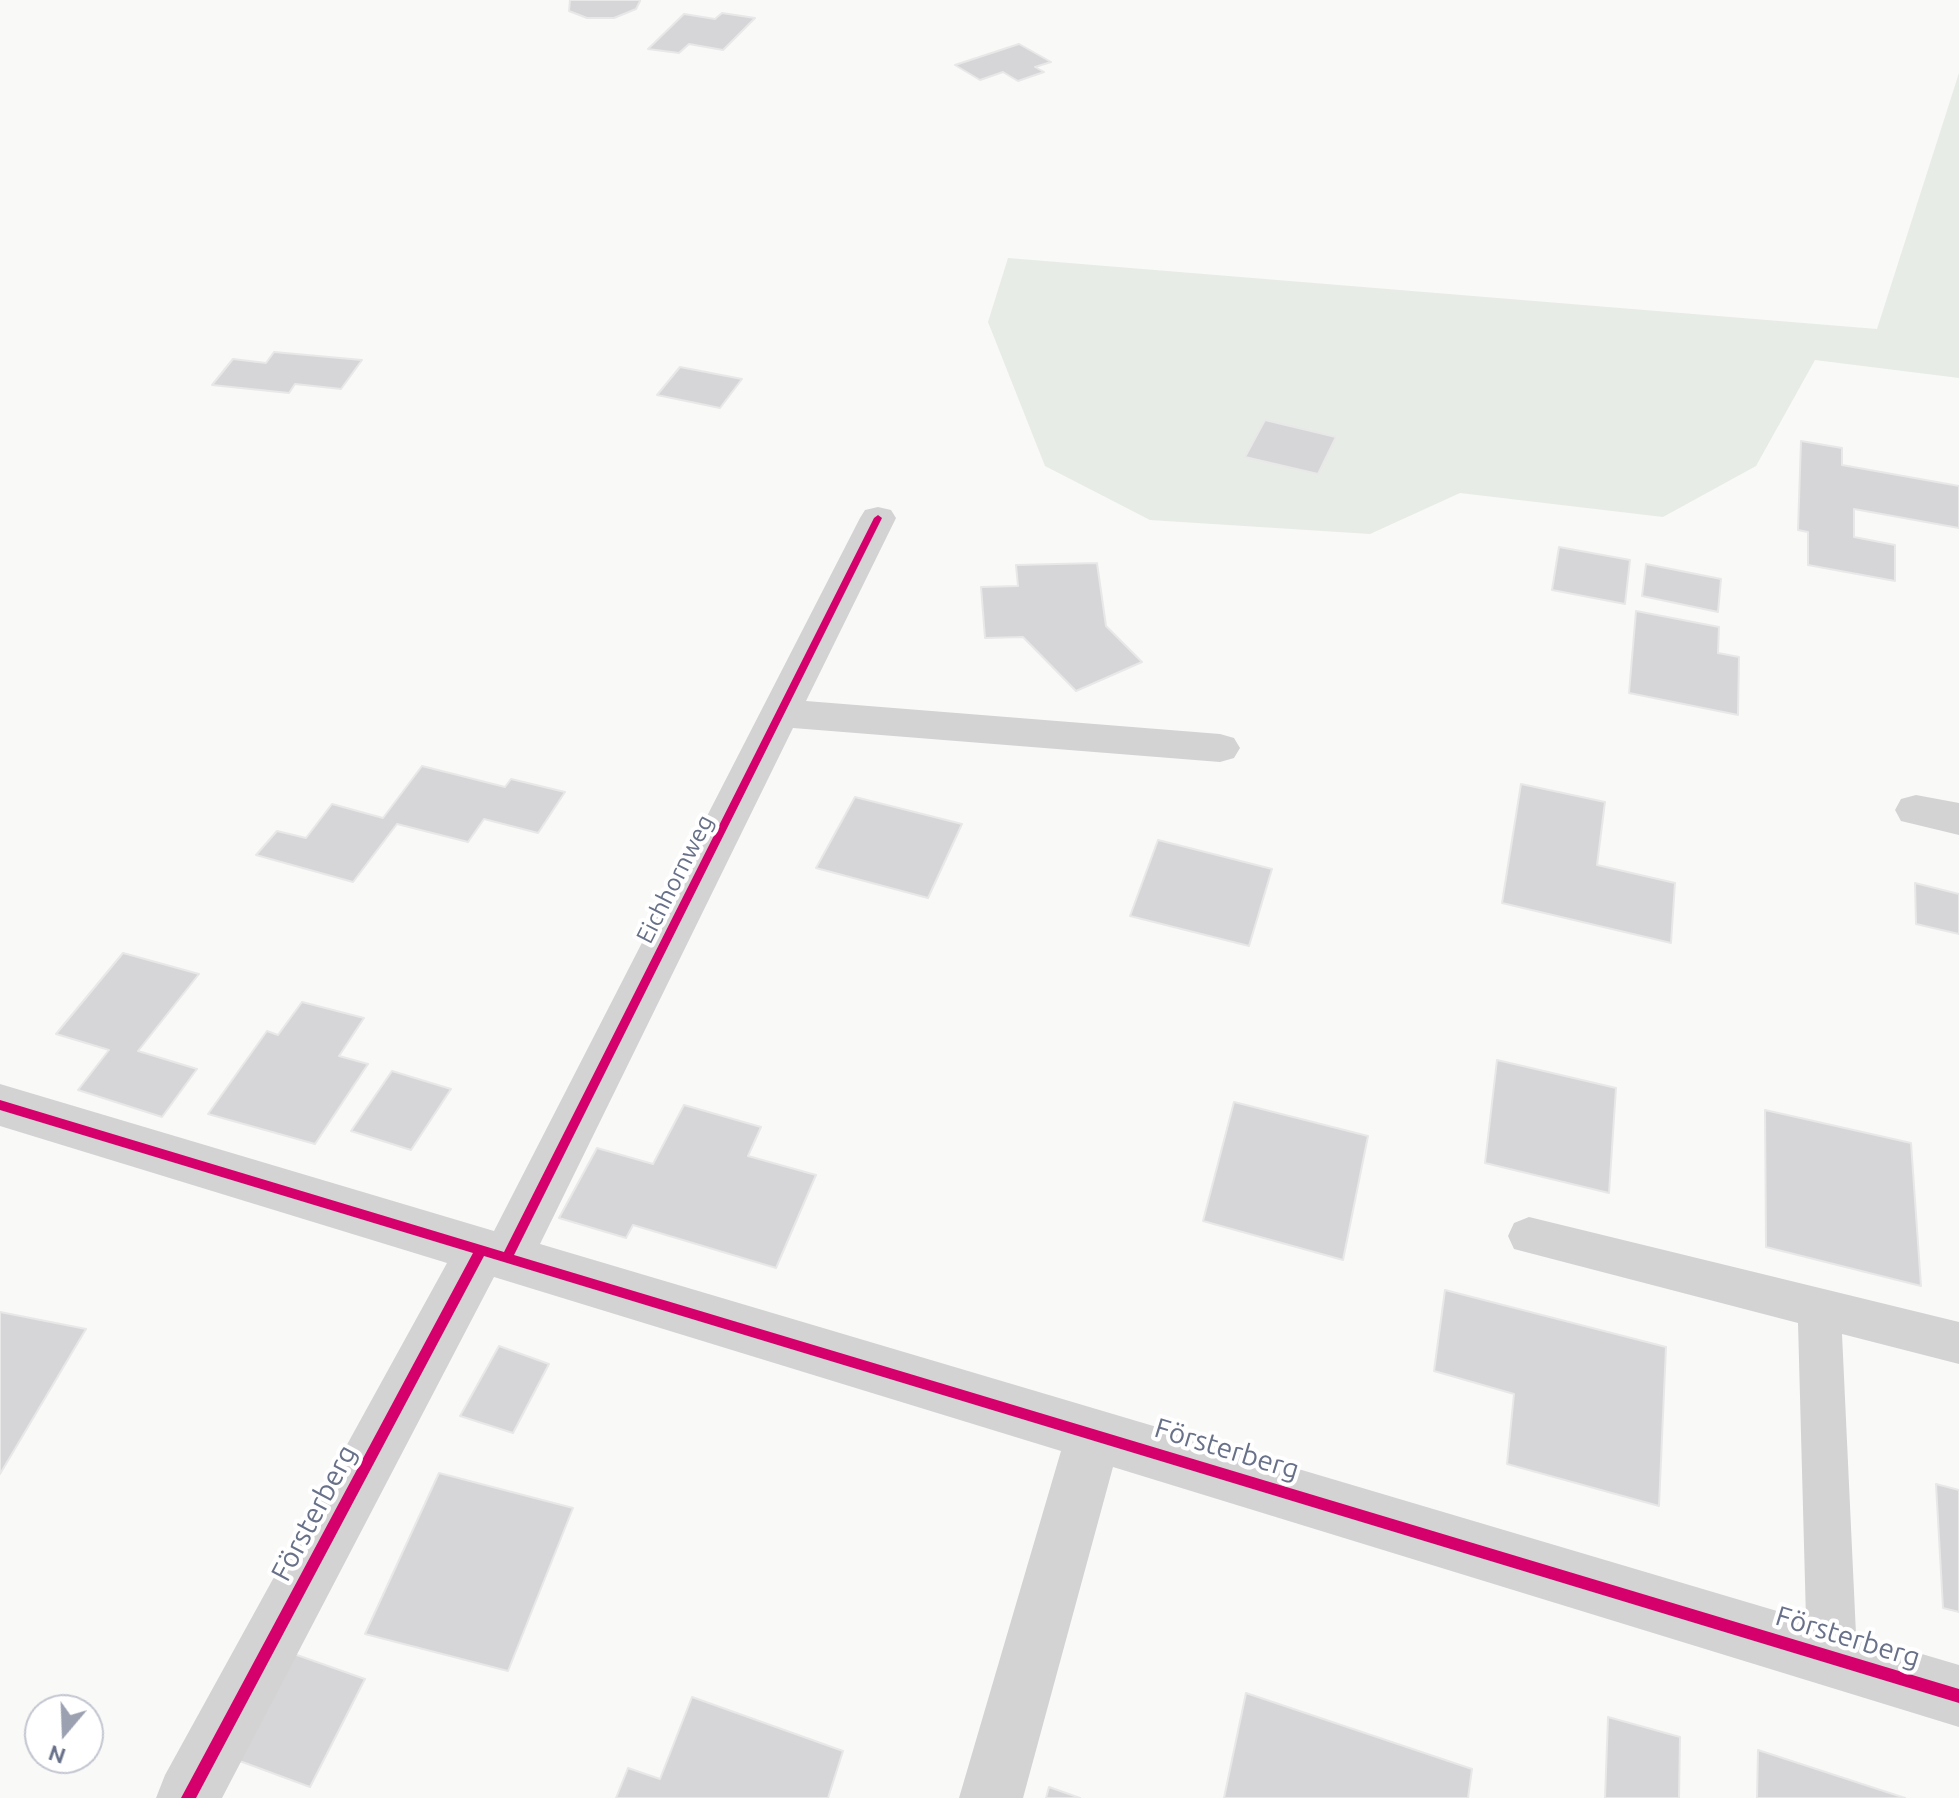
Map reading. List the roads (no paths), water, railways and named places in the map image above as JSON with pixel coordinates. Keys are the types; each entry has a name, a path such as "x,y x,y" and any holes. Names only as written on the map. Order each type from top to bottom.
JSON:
{"street":[{"name":"Eichhornweg","path":"494,1254 781,713 878,518"},
{"path":"781,713 1220,748"},
{"path":"1916,810 1959,819"},
{"name":"Försterberg","path":"0,1105 1959,1696"},
{"name":"Försterberg","path":"188,1798 494,1254"},
{"path":"991,1798 1094,1434"}],"lane":[{"path":"1529,1236 1959,1343"},
{"path":"1819,1308 1832,1656"}]}
